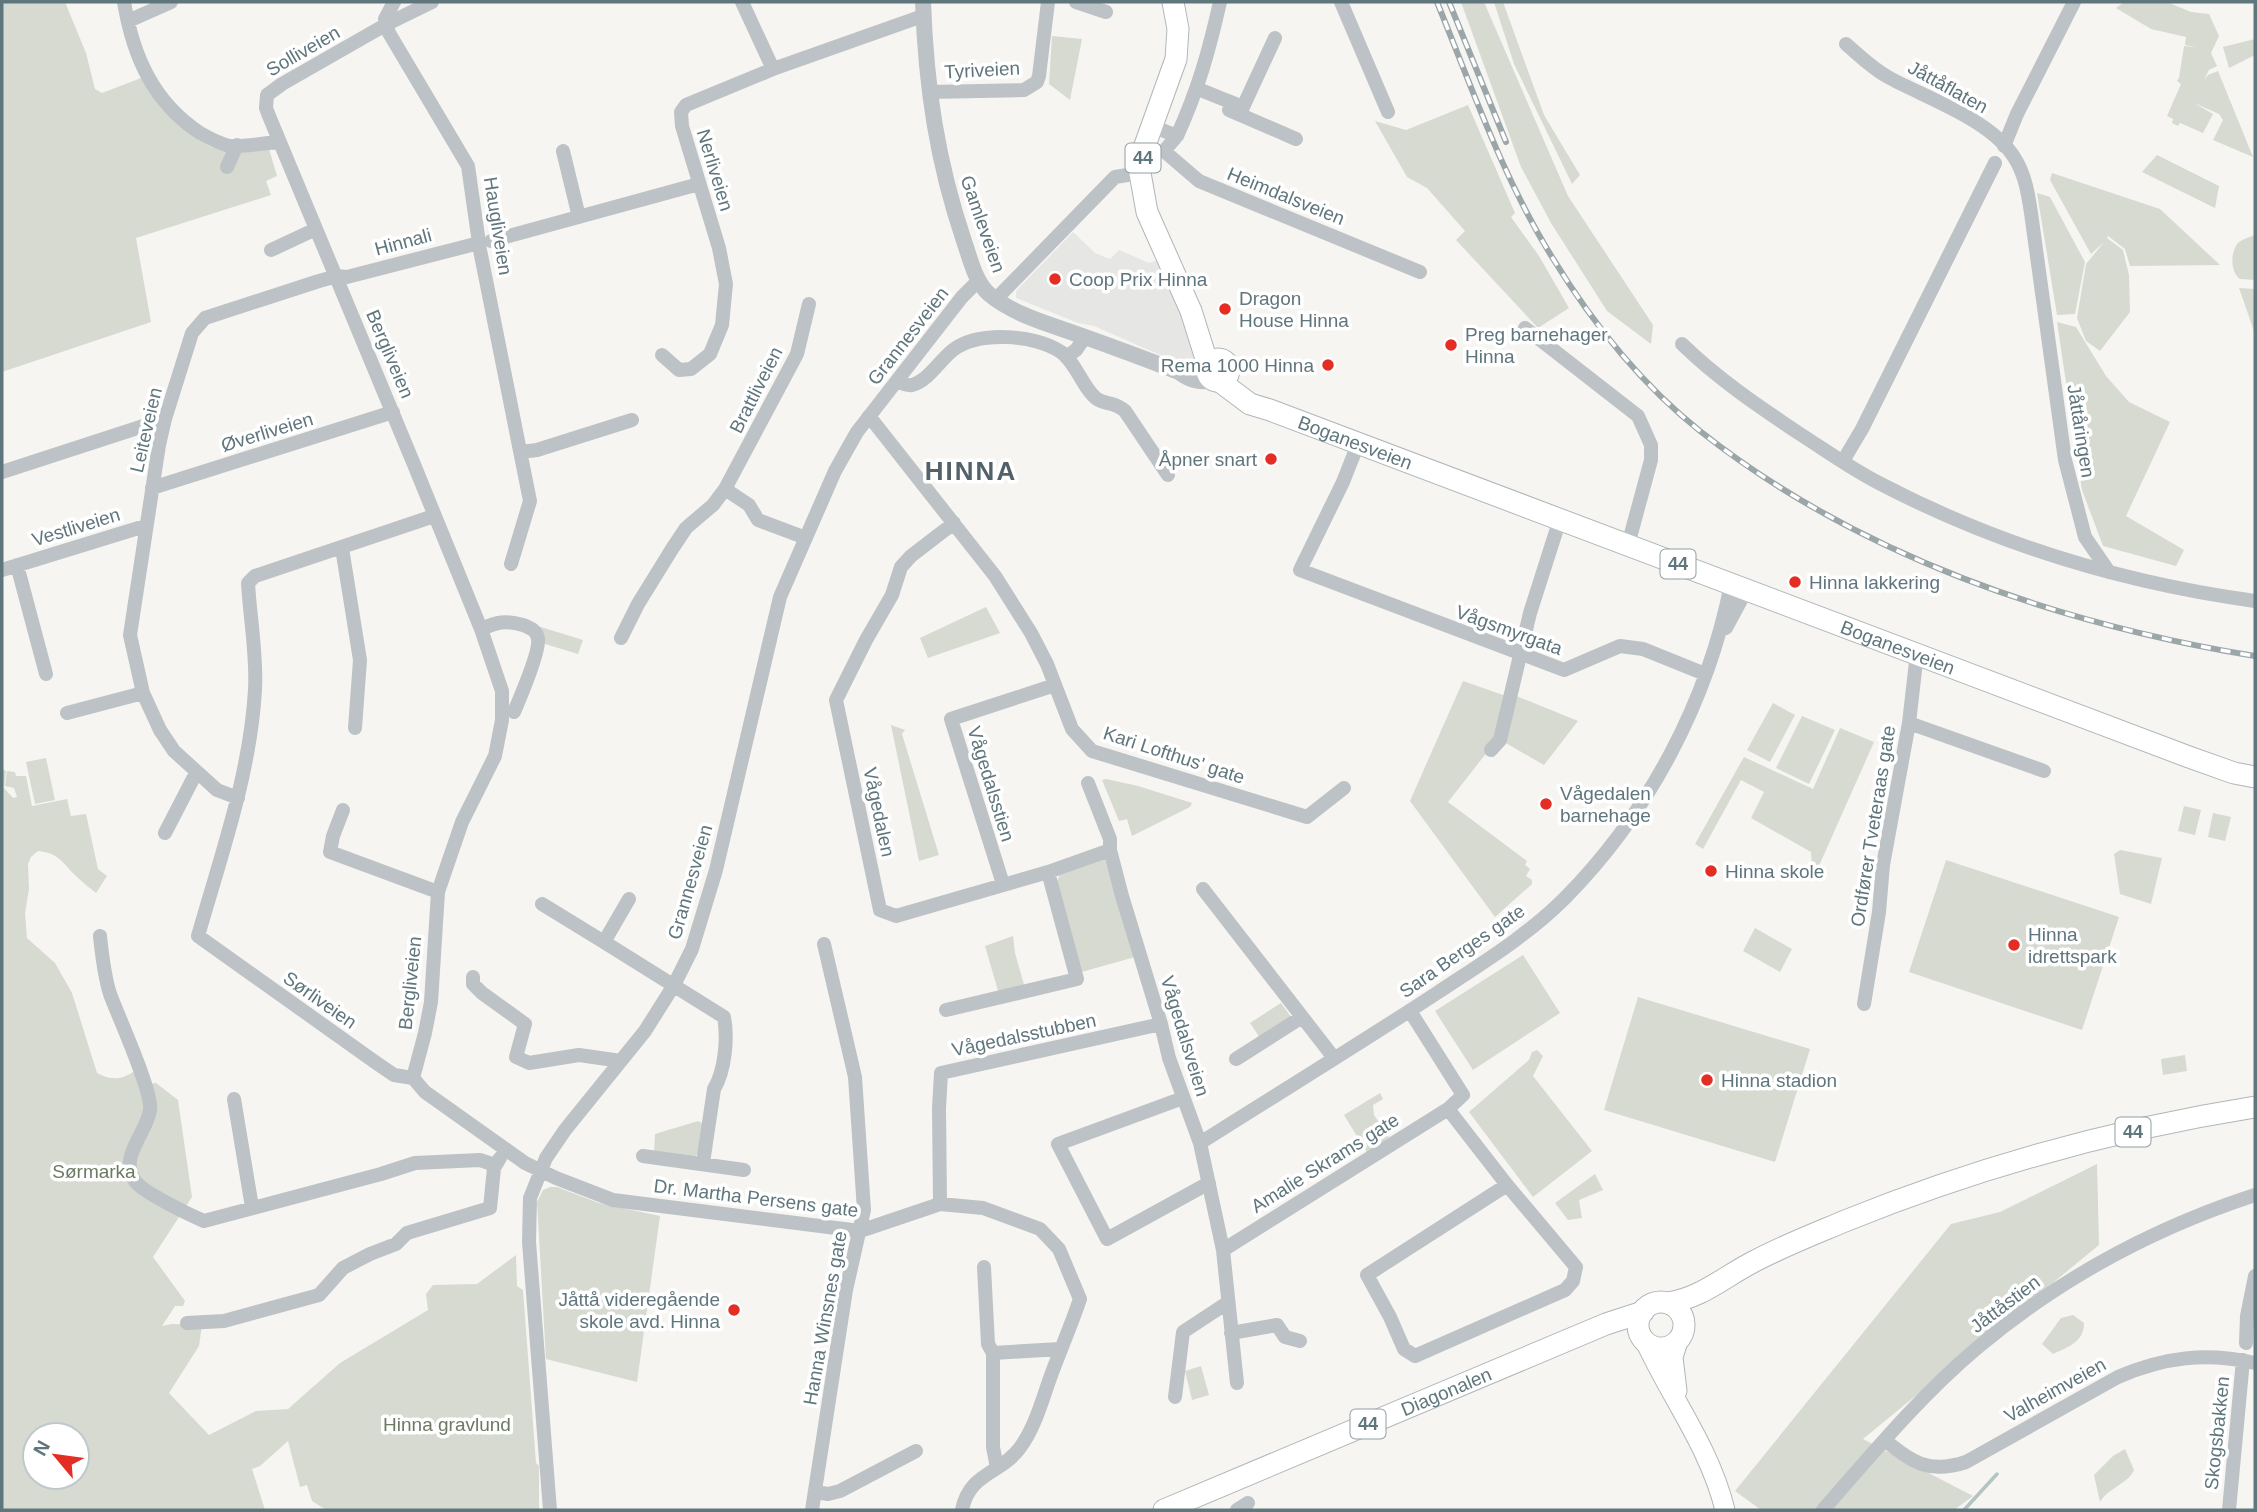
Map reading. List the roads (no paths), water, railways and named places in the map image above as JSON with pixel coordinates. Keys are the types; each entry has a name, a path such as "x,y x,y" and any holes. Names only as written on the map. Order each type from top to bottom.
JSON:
{"main road":[{"name":"44","path":"1173,2 1178,29 1176,59 1144,148 1140,173 1147,212 1216,370"},
{"name":"Boganesveien","path":"1216,370 1242,386 1270,410 2245,775 2255,788"},
{"name":"44","path":"1643,1312 1654,1304 1697,1296 1777,1249 1900,1199 2115,1136 2255,1107"},
{"name":"44","path":"1643,1338 1661,1348 1667,1347 1681,1335 1728,1277"},
{"path":"1668,1303 1679,1311 1684,1323 1673,1357 1675,1383 1685,1415"},
{"path":"1643,1312 1639,1325 1643,1338 1717,1481 1725,1510"},
{"name":"Diagonalen","path":"1164,1510 1573,1338 1643,1312"},
{"name":"Diagonalen","path":"1573,1338 1611,1334 1643,1338"}],"street":[{"path":"124,2 141,61 153,88 183,120 217,142 237,145 278,142"},
{"path":"128,21 171,2"},
{"path":"387,24 386,19 394,2"},
{"name":"Solliveien","path":"267,95 387,24 432,2"},
{"path":"741,2 773,69"},
{"name":"Gamleveien","path":"923,2 937,149 972,266 984,289 996,299 1037,320 1179,372 1216,370"},
{"name":"Tyriveien","path":"930,92 1024,90 1039,84 1048,2"},
{"path":"1076,2 1106,12"},
{"path":"1152,126 1177,136 1197,92 1209,54 1220,2"},
{"path":"1341,2 1388,112"},
{"path":"2004,146 2017,114 2074,2"},
{"name":"Nerliveien","path":"662,355 679,370 691,369 710,354 722,325 726,284 719,248 682,126 681,112 686,105 773,69 917,18 924,20"},
{"name":"Haugliveien","path":"387,24 389,33 468,166 485,242 530,501 511,564"},
{"path":"1197,92 1243,107 1275,38"},
{"name":"Jåttåflaten","path":"1846,44 1869,65 1965,116 2004,146"},
{"path":"1197,92 1296,139"},
{"name":"Bergliveien","path":"267,95 266,108 310,235 337,276 481,629 502,691 502,720 495,756 462,822 438,892 431,1002 413,1078"},
{"name":"Heimdalsveien","path":"1177,136 1164,151 1199,181 1420,272"},
{"path":"227,167 237,145"},
{"name":"Jåttåringen","path":"2004,146 2013,154 2026,185 2065,460 2073,497 2085,537 2109,572"},
{"path":"563,151 579,217"},
{"path":"1843,461 1868,417 1994,163"},
{"path":"996,299 1115,177 1140,173"},
{"name":"Hinnali","path":"337,276 347,277 485,242 699,184"},
{"path":"271,250 310,235"},
{"name":"Leiteveien","path":"238,798 217,790 196,773 174,751 160,730 143,693 130,635 145,526 165,419 192,333 198,323 215,315 337,276"},
{"name":"Grannesveien","path":"550,1510 529,1242 530,1198 550,1151 645,1031 674,985 695,940 714,877 780,597 842,457 869,416 962,297 979,280"},
{"name":"Brattliveien","path":"621,638 638,604 686,528 713,505 725,489 797,354 809,304"},
{"path":"1525,328 1638,416 1651,445 1651,460 1628,545"},
{"path":"1066,357 1076,350 1085,337"},
{"path":"897,381 904,385 914,384 956,348 972,341 1023,339 1049,346 1066,357 1097,399 1118,404 1125,411 1168,475"},
{"path":"1682,344 1734,389 1843,461 1876,482 1955,519 2041,553 2109,572 2205,594 2255,601"},
{"name":"Øverliveien","path":"152,488 393,412"},
{"name":"Kari Lofthus' gate","path":"869,416 1014,604 1047,664 1072,729 1092,751 1307,817 1344,788"},
{"path":"2,472 165,419"},
{"path":"521,452 537,450 632,420"},
{"name":"Vågsmyrgata","path":"1358,444 1300,570 1564,670 1620,646 1643,649 1706,674"},
{"path":"725,489 749,505 758,520 806,538"},
{"path":"238,798 255,688 248,583 255,576 434,516"},
{"path":"1491,750 1500,740 1530,613 1560,519"},
{"name":"Vågedalen","path":"954,523 901,567 892,595 837,695 836,705 880,910 896,916 1048,872 1110,850"},
{"name":"Vestliveien","path":"2,570 145,526"},
{"path":"342,548 360,660 355,728"},
{"name":"Vestliveien","path":"17,565 46,674"},
{"name":"Sara Berges gate","path":"1200,1143 1514,942 1565,898 1620,837 1671,754 1706,674 1739,586"},
{"path":"481,629 496,622 508,621 536,632 536,652 514,712"},
{"name":"Ordfører Tveteraas gate","path":"1864,1004 1883,865 1909,723 1917,653"},
{"path":"508,681 524,687"},
{"name":"Vågedalsstien","path":"1003,884 951,719 1055,685"},
{"path":"67,713 143,693"},
{"path":"1909,723 2044,771"},
{"path":"165,833 196,773"},
{"name":"Vågedalsveien","path":"1088,783 1110,839 1110,850 1169,1058 1200,1143 1223,1250 1237,1383"},
{"name":"Sørliveien","path":"238,798 198,936 394,1075 413,1078 425,1092 506,1151 540,1171"},
{"path":"343,810 330,852 438,892"},
{"path":"946,1010 1077,979 1048,872"},
{"path":"1203,889 1334,1058"},
{"path":"604,942 629,899"},
{"path":"542,904 724,1017 726,1028 719,1080 714,1089 703,1163"},
{"path":"100,936 103,968 109,991 147,1092 150,1110 131,1154 130,1165 135,1181 179,1209 204,1221 415,1163 481,1160 495,1165"},
{"name":"Hanna Winsnes gate","path":"813,1510 846,1290 864,1210 855,1077 824,944"},
{"path":"473,977 473,984 482,993 525,1024 516,1057 529,1063 577,1055 621,1061"},
{"path":"1410,1011 1463,1094 1448,1109 1576,1267 1573,1281 1565,1290 1415,1356 1404,1349 1391,1317 1367,1275 1507,1185"},
{"path":"1236,1059 1302,1017"},
{"name":"Vågedalsstubben","path":"940,1204 941,1073 1161,1024"},
{"path":"1183,1098 1058,1144 1107,1239 1209,1183"},
{"path":"234,1099 253,1207"},
{"name":"Amalie Skrams gate","path":"1223,1250 1448,1109"},
{"path":"187,1323 224,1321 319,1295 343,1268 396,1244 407,1233 489,1208 495,1165 506,1151"},
{"path":"643,1156 744,1170"},
{"name":"Dr. Martha Persens gate","path":"540,1171 613,1200 860,1231 940,1204 983,1208 1040,1229 1059,1249 1080,1299 1034,1420 1018,1450 975,1482 964,1499 962,1510"},
{"name":"Jåttåstien","path":"1823,1510 1885,1440 1978,1348 2072,1279 2127,1247 2169,1227 2255,1195"},
{"path":"984,1267 988,1343 993,1353 993,1447 997,1468"},
{"path":"2246,1343 2247,1316 2255,1276"},
{"path":"1175,1397 1183,1332 1227,1303"},
{"path":"1231,1333 1277,1325 1285,1337 1300,1341"},
{"path":"993,1353 1060,1349"},
{"name":"Valheimveien","path":"1885,1440 1915,1463 1940,1468 1954,1466 1966,1462 2136,1369 2190,1356 2217,1356 2249,1362"},
{"name":"Skogsbakken","path":"2229,1510 2249,1362"},
{"path":"815,1492 828,1494 840,1491 916,1451"}],"waterway":[{"path":"1964,1510 1997,1474"}],"railway":[{"path":"1437,2 1503,164 1552,257 1583,305 1618,350 1657,393 1700,431 1761,475 1826,514 1893,549 1963,578 2035,604 2108,625 2255,656"},
{"path":"1449,2 1506,142"}],"place":[{"name":"Coop Prix Hinna","path":"1055,279"},
{"name":"Dragon House Hinna","path":"1225,309"},
{"name":"Preg barnehager Hinna","path":"1451,345"},
{"name":"Rema 1000 Hinna","path":"1328,365"},
{"name":"Åpner snart","path":"1271,459"},
{"name":"Hinna lakkering","path":"1795,582"},
{"name":"Vågedalen barnehage","path":"1546,804"},
{"name":"Hinna skole","path":"1711,871"},
{"name":"Hinna idrettspark","path":"2014,945"},
{"name":"Hinna stadion","path":"1707,1080"},
{"name":"Jåttå videregående skole avd. Hinna","path":"734,1310"}],"district":[{"name":"HINNA","path":"971,471"}],"park label":[{"name":"Sørmarka","path":"94,1171"},
{"name":"Hinna gravlund","path":"447,1424"}]}
